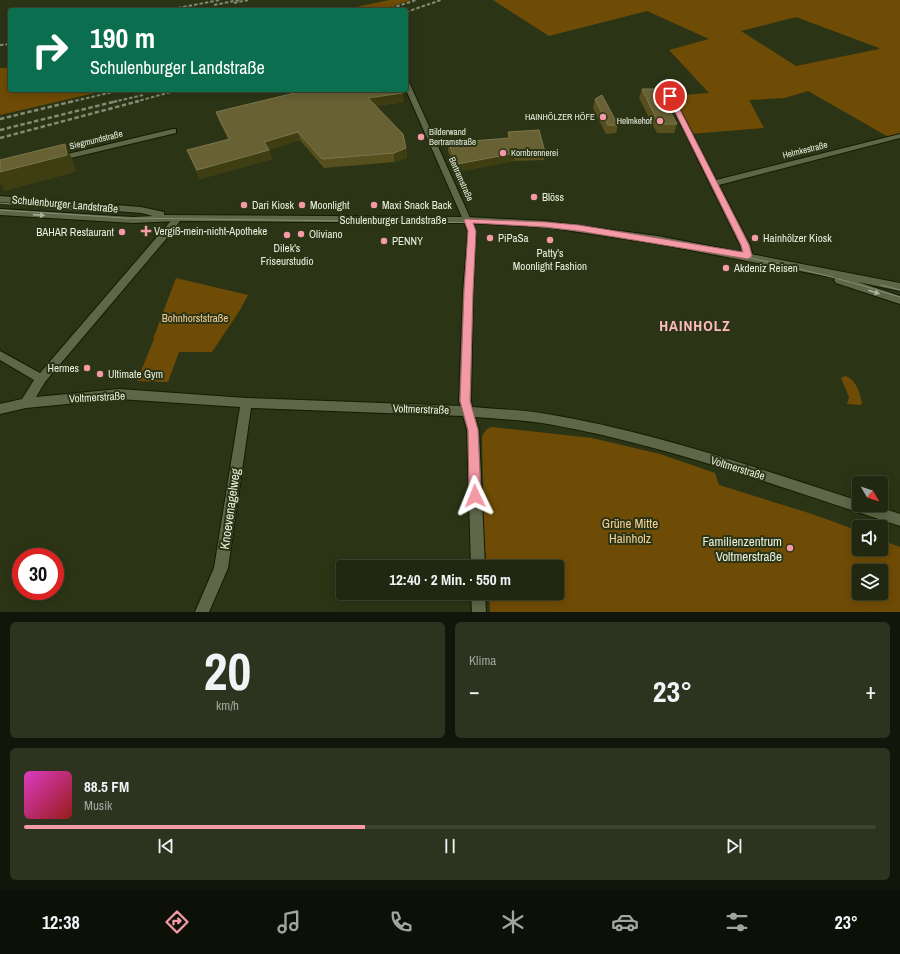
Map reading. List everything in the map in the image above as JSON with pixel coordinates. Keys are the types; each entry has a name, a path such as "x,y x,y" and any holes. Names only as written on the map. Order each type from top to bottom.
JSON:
{"main road":[{"name":"Schulenburger Landstraße","path":"0,199 141,210 178,218"},
{"name":"Schulenburger Landstraße","path":"0,212 133,220 178,218 468,219 545,224 579,228 748,256 900,287"},
{"name":"Schulenburger Landstraße","path":"797,266 900,300"}],"street":[{"name":"Bertramstraße","path":"408,86 472,231 468,292 465,401 473,430 478,560"},
{"path":"670,96 745,245 748,256"},
{"name":"Siegmundstraße","path":"53,160 173,131"},
{"name":"Helmkestraße","path":"714,183 900,136"},
{"path":"26,403 41,379 178,218"},
{"path":"0,356 41,379"},
{"name":"Voltmerstraße","path":"0,409 26,403 119,394 246,403 468,411 547,419 615,434 735,466 900,520"},
{"name":"Knoevenagelweg","path":"202,612 221,568 246,403"},
{"path":"478,600 479,612"}],"green space":[{"path":"389,0 411,0 388,8 351,8"},
{"path":"493,0 900,0 900,136 892,139 808,91 785,98 749,100 764,128 690,134 670,96 709,93 669,50 709,39 647,11 549,36","holes":["796,17 879,48 796,66 741,31"]},
{"path":"0,68 8,68 8,92 99,92 0,115"},
{"name":"Bohnhorststraße","path":"176,278 248,295 240,310 212,352 179,352 168,382 137,381 154,339"},
{"path":"845,376 855,383 859,391 862,403 861,405 847,404 849,397 841,378"},
{"name":"Grüne Mitte Hainholz","path":"492,427 592,438 660,454 715,473 719,485 812,514 852,528 852,556 888,556 888,543 900,547 900,612 490,612 489,600 564,600 564,560 486,560 484,542 482,436 487,429"}],"building":[{"path":"642,89 658,89 677,124 659,124"},
{"path":"299,92 403,92 368,98 403,134 406,148 394,153 322,159 298,132 264,142 269,150 197,170 187,150 230,139 216,112"},
{"path":"602,95 618,125 608,125 595,99"},
{"path":"539,130 545,152 515,153 458,164 448,143 510,138 508,132"},
{"path":"65,144 67,155 0,172 0,160"}],"tram line":[{"path":"0,203 79,210"},
{"path":"0,210 125,218 495,223 546,227 648,240 751,258 851,282 900,297"},
{"path":"881,285 900,290"}],"railway":[{"path":"178,8 220,0"},
{"path":"214,5 239,0"},
{"path":"234,3 248,0"},
{"path":"392,8 416,0"},
{"path":"408,11 441,0"},
{"path":"0,45 8,44"},
{"path":"70,102 113,92"},
{"path":"135,102 171,92"},
{"path":"113,102 143,95"},
{"path":"0,119 74,101"},
{"path":"0,130 117,101"},
{"path":"0,138 139,101"}],"place":[{"name":"HAINHÖLZER HÖFE","path":"603,117"},
{"name":"Helmkehof","path":"660,121"},
{"name":"Bilderwand Bertramstraße","path":"421,137"},
{"name":"Kornbrennerei","path":"503,153"},
{"name":"Blöss","path":"534,197"},
{"name":"Dari Kiosk","path":"244,205"},
{"name":"Moonlight","path":"302,205"},
{"name":"Maxi Snack Back","path":"374,205"},
{"name":"Vergiß-mein-nicht-Apotheke","path":"146,231"},
{"name":"BAHAR Restaurant","path":"122,232"},
{"name":"Oliviano","path":"301,234"},
{"name":"Dilek's Friseurstudio","path":"287,235"},
{"name":"PiPaSa","path":"490,238"},
{"name":"Hainhölzer Kiosk","path":"755,238"},
{"name":"Patty's Moonlight Fashion","path":"550,240"},
{"name":"PENNY","path":"384,241"},
{"name":"Akdeniz Reisen","path":"726,268"},
{"name":"Hermes","path":"87,368"},
{"name":"Ultimate Gym","path":"100,374"},
{"name":"Familienzentrum Voltmerstraße","path":"790,548"}],"district":[{"name":"HAINHOLZ","path":"695,325"}],"route":[{"path":"475,496 473,430 465,401 468,292 472,231 468,220 545,224 579,228 748,256 745,245 670,96"}]}
